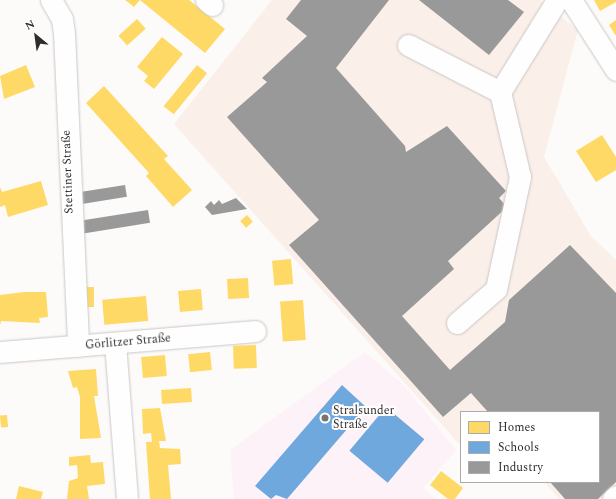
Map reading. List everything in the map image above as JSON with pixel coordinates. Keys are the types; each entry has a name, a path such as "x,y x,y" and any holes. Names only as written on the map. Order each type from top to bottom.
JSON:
{"street":[{"name":"Stettiner Straße","path":"51,0 62,19 64,33 78,346"},
{"path":"457,323 496,289 520,177 500,92 556,0"},
{"path":"570,0 616,70"},
{"path":"408,45 500,92"},
{"name":"Görlitzer Straße","path":"0,352 115,344 255,331"},
{"path":"115,344 127,499"},
{"path":"613,499 616,496"}],"shaded area":[{"path":"272,0 540,0 578,30 544,157 591,236 616,260 616,490 606,499 559,499 545,483 600,483 600,411 460,411 460,445 174,124"},
{"path":"365,352 404,385 456,450 423,488 435,499 234,499 230,450"}],"building: Homes":[{"path":"125,0 140,0 134,7"},
{"path":"140,0 189,0 225,29 205,53"},
{"path":"594,0 616,0 616,2 600,11"},
{"path":"137,19 146,29 127,45 118,36"},
{"path":"616,20 616,36 609,25"},
{"path":"162,37 183,54 154,89 144,81 148,76 137,67"},
{"path":"26,65 35,87 4,99 0,76"},
{"path":"197,65 207,73 174,114 164,106"},
{"path":"104,86 168,156 164,159 192,190 173,207 146,176 149,173 86,103"},
{"path":"602,135 616,157 616,170 596,182 576,151"},
{"path":"41,181 48,205 8,217 5,205 0,207 0,187 2,192"},
{"path":"247,215 253,222 246,228 240,221"},
{"path":"291,259 293,284 274,286 272,261"},
{"path":"248,278 249,298 228,299 227,279"},
{"path":"81,287 94,287 94,307 81,307"},
{"path":"201,289 203,310 180,312 178,291"},
{"path":"24,292 46,292 48,317 39,318 40,323 1,321 0,326 0,295"},
{"path":"146,296 148,321 104,325 102,300"},
{"path":"303,300 306,340 283,342 280,302"},
{"path":"256,345 257,368 234,369 233,346"},
{"path":"210,352 212,370 190,372 188,354"},
{"path":"165,355 167,376 143,378 141,357"},
{"path":"96,369 98,396 94,396 101,438 80,439 80,397 77,387 73,388 68,371"},
{"path":"191,388 192,402 162,404 161,390"},
{"path":"160,408 166,441 159,441 160,448 180,449 181,464 168,465 171,499 150,499 146,442 152,442 151,433 143,434 142,409"},
{"path":"7,415 8,427 1,428 0,416"},
{"path":"90,455 91,463 103,462 105,484 87,486 89,499 67,499 69,481 78,478 77,465 69,466 69,457"},
{"path":"441,471 463,488 455,499 448,499 430,485"},
{"path":"19,486 43,492 41,499 16,499"}],"building: Schools":[{"path":"342,385 366,407 287,499 276,495 271,499 255,486"},
{"path":"386,407 424,439 388,483 349,451"}],"building: Industry":[{"path":"301,0 389,0 336,68 405,146 406,152 447,126 506,191 499,198 507,207 448,261 454,269 402,316 450,370 505,322 509,300 570,245 616,293 616,482 598,499 565,499 551,483 600,483 600,411 487,411 471,393 443,417 289,245 319,220 227,117 267,82 262,78 307,36 286,19"},
{"path":"419,0 508,0 524,12 489,55"},
{"path":"125,185 127,197 80,204 79,192"},
{"path":"236,198 247,209 212,215 205,207 211,201 214,205 219,200 222,204"},
{"path":"148,210 150,223 82,234 80,221"}],"place":[{"name":"Stralsunder Straße","path":"325,418"}]}
